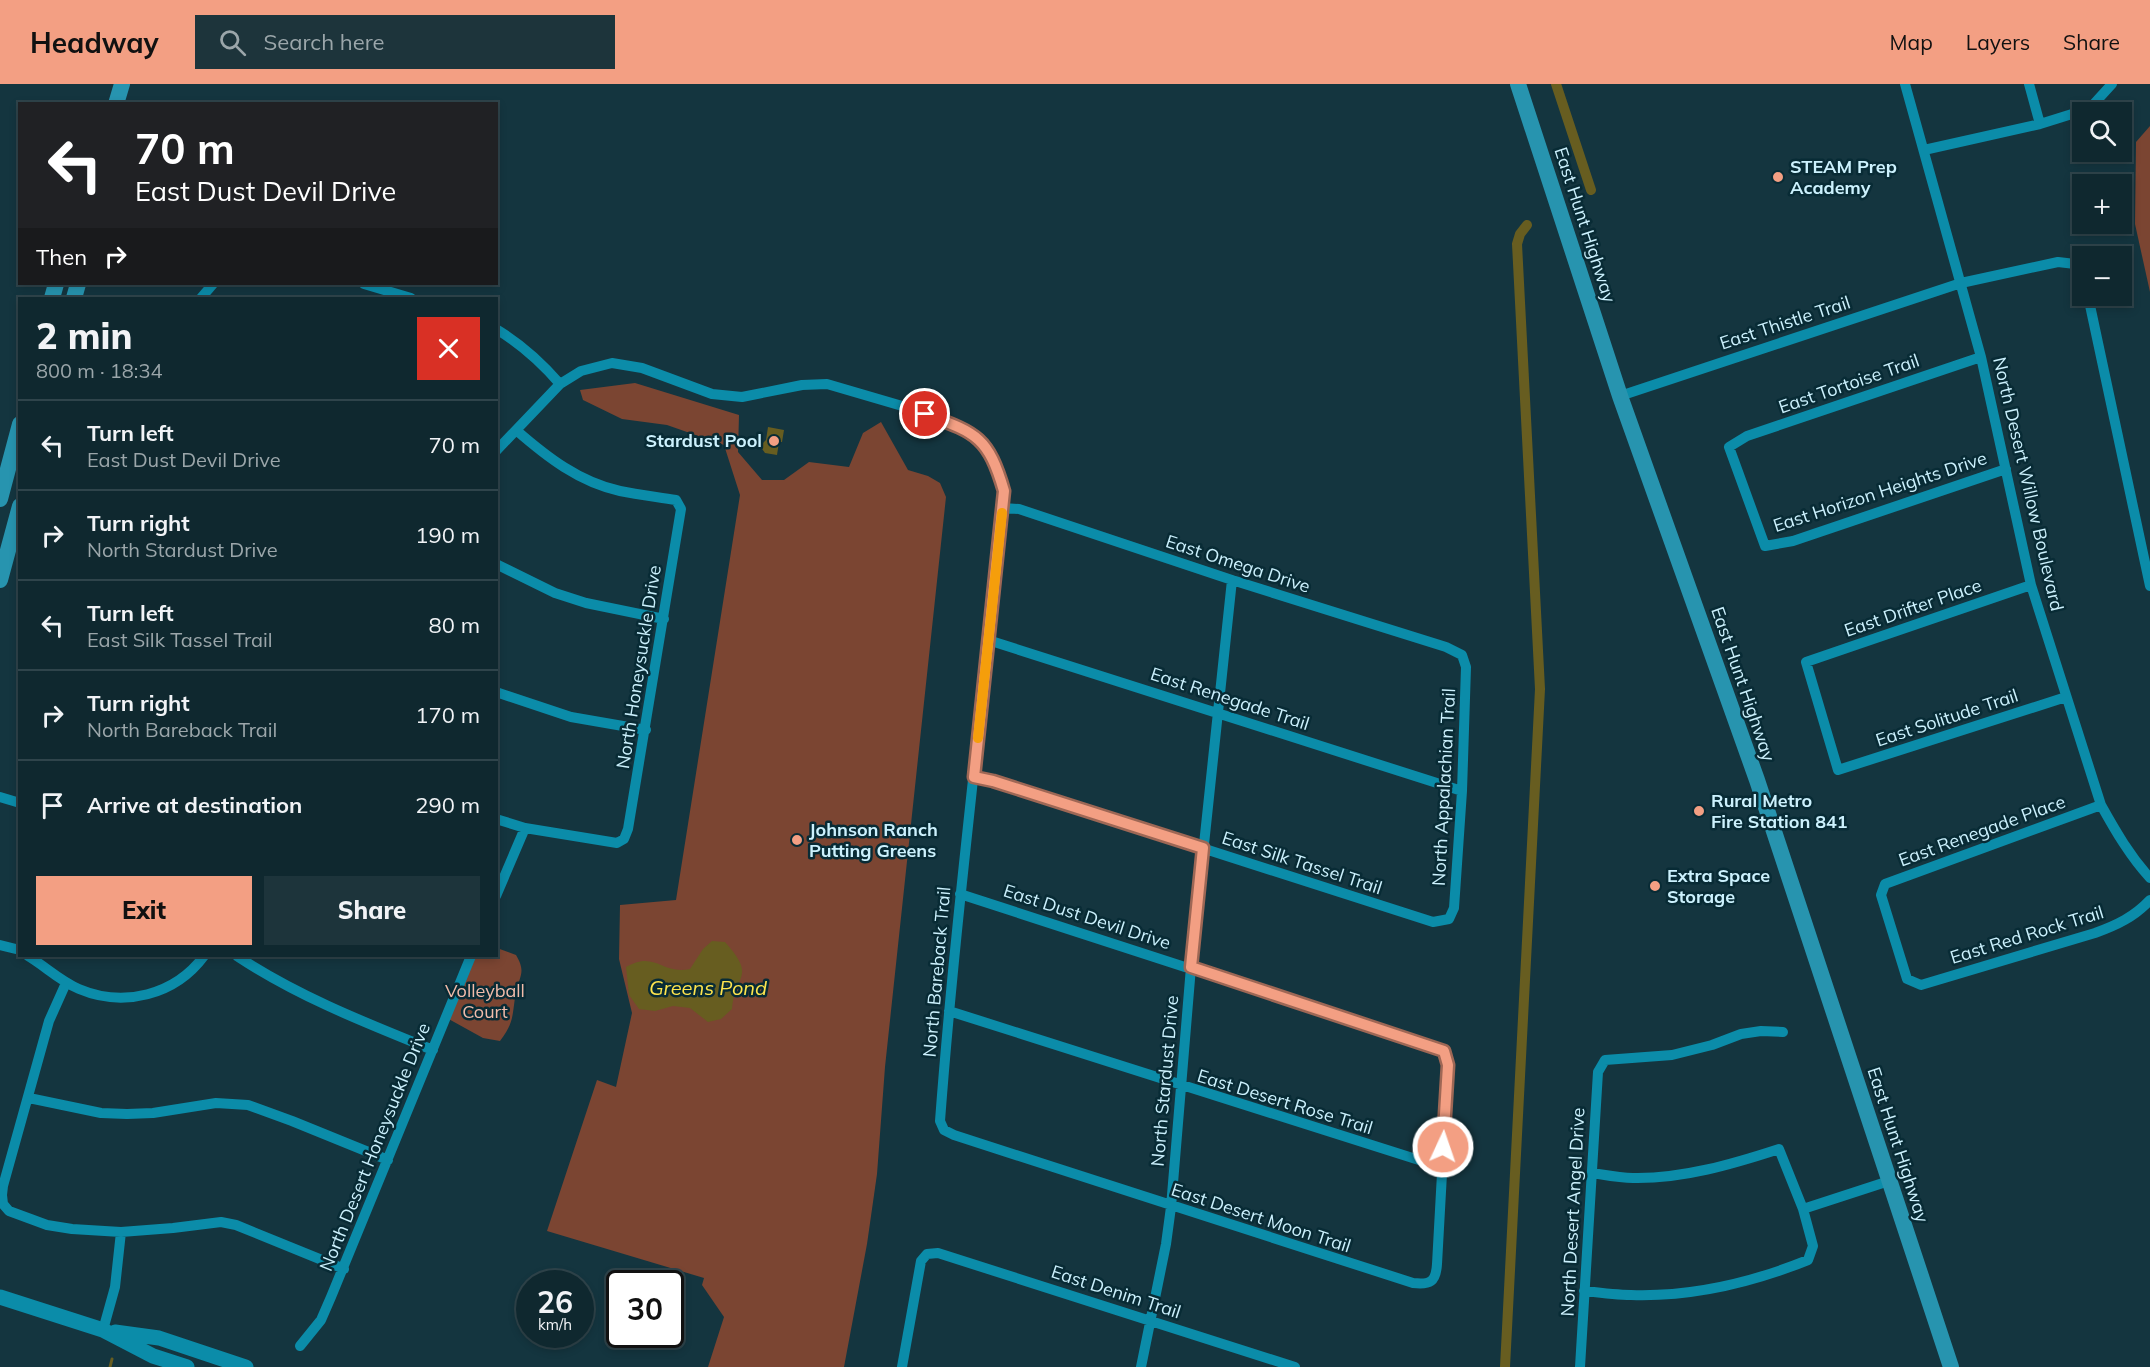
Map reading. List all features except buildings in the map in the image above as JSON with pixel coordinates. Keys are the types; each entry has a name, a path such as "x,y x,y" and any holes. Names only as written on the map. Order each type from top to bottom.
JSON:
{"main road":[{"path":"117,102 122,84"},
{"name":"East Hunt Highway","path":"1518,84 1620,396 1757,780 1951,1367"},
{"path":"0,499 18,432"},
{"path":"0,580 18,513"}],"street":[{"name":"North Desert Willow Boulevard","path":"1905,84 1981,357 2031,585 2101,805 2136,863 2150,878"},
{"path":"2029,84 2040,124"},
{"path":"1924,150 2040,124 2091,107 2112,84"},
{"name":"East Thistle Trail","path":"1620,396 1961,283 2058,262 2072,264"},
{"path":"202,297 212,285"},
{"path":"367,285 408,297"},
{"path":"2090,306 2150,586"},
{"path":"498,330 520,344 546,367 560,384"},
{"name":"East Tortoise Trail","path":"1765,546 1729,447 1748,436 1981,357"},
{"name":"North Bareback Trail","path":"498,449 560,384 581,371 612,363 642,368 712,394 742,397 802,386 827,384 909,408 972,433 987,448 996,465 1004,491 1003,508 960,894 940,1121 944,1130"},
{"name":"North Honeysuckle Drive","path":"516,430 552,460 590,481 620,490 676,500 681,509 646,730 628,830 624,839 617,843 525,828"},
{"name":"East Horizon Heights Drive","path":"1765,546 1793,541 2006,469"},
{"name":"East Omega Drive","path":"1003,508 1019,509 1232,580 1446,647 1462,655"},
{"path":"498,565 555,593 586,603 664,619"},
{"name":"North Stardust Drive","path":"1141,1367 1166,1244 1171,1207 1191,967 1232,580"},
{"name":"East Drifter Place","path":"1838,770 1806,662 2031,585"},
{"name":"East Renegade Trail","path":"988,640 1462,791"},
{"name":"North Appalachian Trail","path":"1449,919 1454,908 1462,791 1466,667 1462,655"},
{"path":"498,693 571,717 646,730"},
{"name":"East Solitude Trail","path":"1838,770 2066,697"},
{"name":"East Silk Tassel Trail","path":"974,777 993,781 1433,922 1449,919"},
{"path":"0,797 18,802"},
{"name":"East Renegade Place","path":"1907,979 1881,895 1885,884 2101,805"},
{"path":"498,820 525,828 498,891"},
{"name":"East Dust Devil Drive","path":"960,894 1191,967 1444,1051 1448,1065 1442,1167"},
{"name":"East Red Rock Trail","path":"1907,979 1921,985 2095,933 2119,925 2140,911 2150,900"},
{"path":"0,945 18,950"},
{"path":"29,957 66,983 81,990 106,997 124,998 162,991 188,973 203,957"},
{"path":"238,957 297,991 433,1050"},
{"name":"North Desert Honeysuckle Drive","path":"300,1346 321,1320 344,1269 471,957"},
{"path":"66,983 49,1021 3,1185 3,1204 9,1211 47,1225 121,1232 221,1222 237,1226 344,1269"},
{"name":"East Desert Rose Trail","path":"949,1011 1181,1087 1442,1167"},
{"name":"North Desert Angel Drive","path":"1580,1367 1598,1072 1605,1060 1672,1055 1712,1045 1741,1034 1761,1031 1783,1032"},
{"path":"29,1098 100,1113 127,1114 153,1113 216,1103 248,1105 388,1160"},
{"name":"East Desert Moon Trail","path":"944,1130 954,1136 1171,1207 1413,1283 1426,1284 1432,1281 1437,1274 1442,1167"},
{"path":"1584,1292 1631,1296 1690,1293 1741,1284 1808,1260 1813,1246 1803,1209 1779,1149 1739,1162 1683,1174 1634,1178 1592,1173"},
{"path":"1803,1209 1889,1181"},
{"path":"103,1330 115,1287 121,1232"},
{"name":"East Denim Trail","path":"902,1367 921,1261 927,1254 938,1253 1295,1367"},
{"path":"0,1297 103,1330 159,1338 246,1367"},
{"path":"103,1330 153,1356 186,1367"}],"green space":[{"path":"2150,126 2150,292 2135,224 2136,142"},
{"name":"Johnson Ranch Putting Greens","path":"635,383 739,415 738,452 762,480 784,480 809,462 849,467 863,433 881,422 908,470 928,476 940,483 946,497 885,1067 877,1174 867,1244 844,1367 708,1367 724,1317 702,1285 704,1278 684,1272 684,1270 677,1270 547,1231 597,1080 616,1087 632,1013 619,959 620,905 676,900 740,495 724,445 667,425 622,419 583,400 580,390"},
{"name":"Volleyball Court","path":"498,948 516,955 521,970 520,977 511,1023 500,1041 483,1038 445,1017 471,957 498,957"}],"water":[{"name":"Stardust Pool","path":"768,427 784,430 777,455 765,453 760,446 766,440"},
{"name":"Greens Pond","path":"712,941 725,942 740,963 742,976 732,1009 721,1019 708,1022 690,1008 673,1006 655,1011 639,1009 629,995 626,967 645,961 672,969 690,969 703,949"}],"waterway":[{"path":"1556,84 1591,190"},
{"path":"1505,1367 1540,689 1517,244 1520,234 1527,225"},
{"path":"110,1367 112,1359"}],"slow traffic":[{"path":"978,738 1002,513"}],"place":[{"name":"STEAM Prep Academy","path":"1778,177"},
{"name":"Stardust Pool","path":"774,441"},
{"name":"Rural Metro Fire Station 841","path":"1699,811"},
{"name":"Johnson Ranch Putting Greens","path":"797,840"},
{"name":"Extra Space Storage","path":"1655,886"}],"route":[{"path":"925,414 972,433 987,448 996,465 1004,491 974,777 993,781 1203,848 1191,967 1438,1047 1444,1051 1448,1065 1443,1147"}]}
